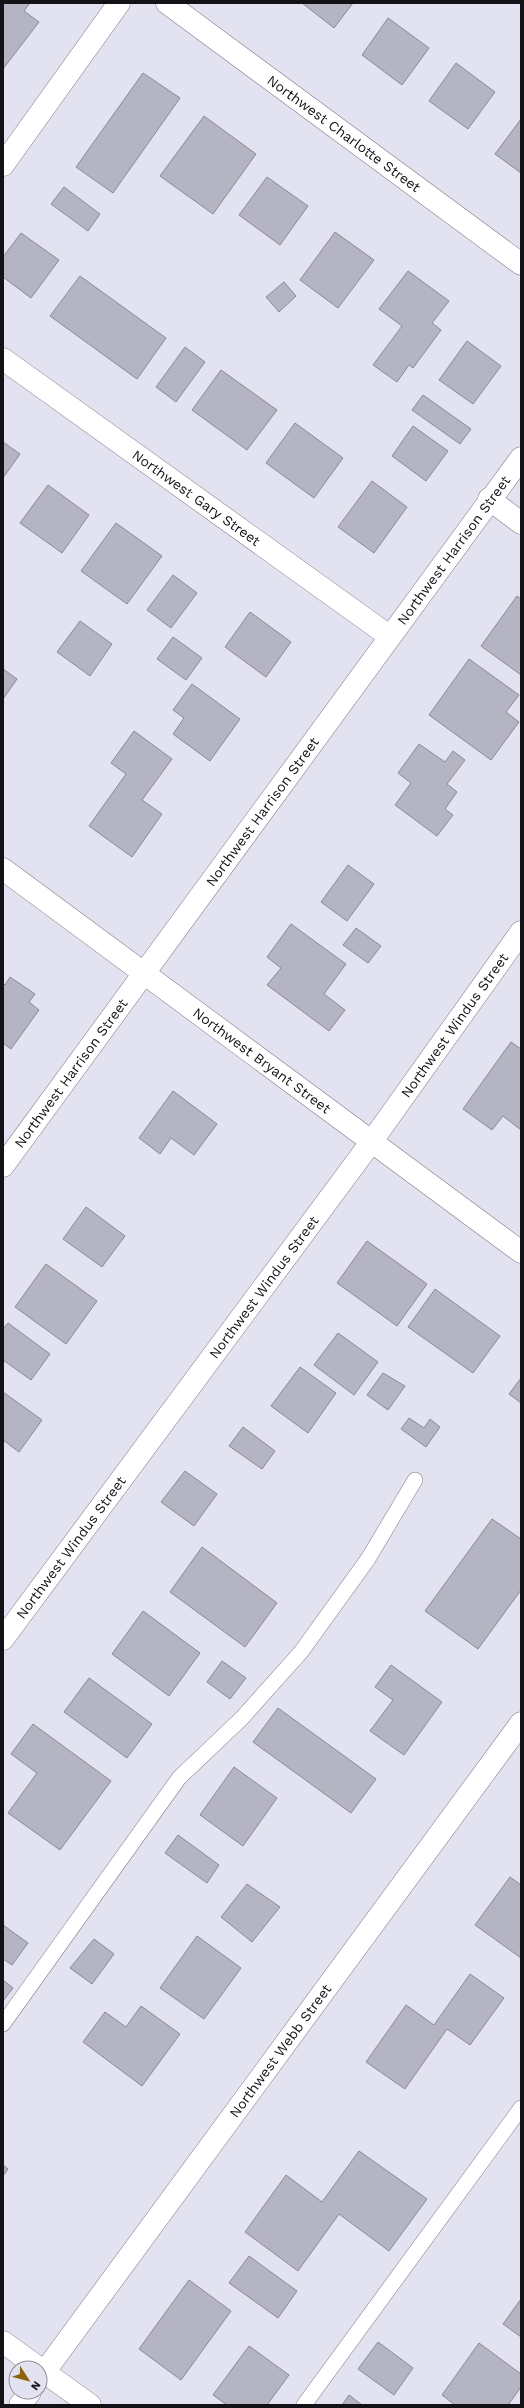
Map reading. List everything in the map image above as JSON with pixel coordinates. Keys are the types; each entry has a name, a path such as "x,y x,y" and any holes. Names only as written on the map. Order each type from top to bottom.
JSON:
{"street":[{"path":"3,165 118,3"},
{"name":"Northwest Charlotte Street","path":"167,3 521,264"},
{"name":"Northwest Gary Street","path":"3,360 389,636"},
{"name":"Northwest Harrison Street","path":"3,1166 146,973 489,499 521,458"},
{"path":"489,499 521,523"},
{"name":"Northwest Bryant Street","path":"3,869 146,973 521,1252"},
{"name":"Northwest Windus Street","path":"3,1639 372,1141 521,932"},
{"name":"Northwest Webb Street","path":"48,2362 521,1724"},
{"path":"3,2342 27,2360"},
{"path":"48,2376 90,2405"}],"lane":[{"path":"3,2024 179,1778 242,1718 301,1652 368,1558 415,1480"},
{"path":"304,2405 521,2108"}],"building":[{"path":"3,3 30,3 24,11 39,22 3,69"},
{"path":"302,3 353,3 334,28"},
{"path":"388,18 429,48 402,85 362,55"},
{"path":"456,63 495,92 468,129 429,101"},
{"path":"143,73 180,98 113,193 76,167"},
{"path":"204,116 256,154 213,214 160,176"},
{"path":"521,119 521,173 495,154"},
{"path":"267,177 308,206 280,245 239,215"},
{"path":"64,187 100,214 88,231 51,204"},
{"path":"335,232 374,260 338,308 300,280"},
{"path":"21,233 59,260 31,298 3,277 3,257"},
{"path":"408,271 449,301 432,323 441,330 413,368 409,365 397,382 373,365 402,326 379,309"},
{"path":"80,276 166,338 137,379 50,316"},
{"path":"284,282 296,296 279,312 266,297"},
{"path":"467,341 501,366 473,404 439,380"},
{"path":"185,347 205,362 176,402 156,387"},
{"path":"221,370 277,410 247,450 192,410"},
{"path":"423,395 471,429 460,444 412,410"},
{"path":"295,423 343,458 314,498 266,463"},
{"path":"413,426 448,451 426,481 392,456"},
{"path":"3,442 20,454 3,478"},
{"path":"372,481 407,507 374,553 338,527"},
{"path":"48,485 89,515 62,553 20,523"},
{"path":"116,523 162,556 127,604 81,571"},
{"path":"173,575 197,593 171,628 147,610"},
{"path":"517,596 521,599 521,675 481,646"},
{"path":"250,612 291,642 266,677 225,647"},
{"path":"80,621 112,644 90,676 57,652"},
{"path":"173,637 202,658 186,680 157,659"},
{"path":"469,659 519,695 506,712 519,722 491,760 429,715"},
{"path":"3,669 17,679 3,699"},
{"path":"192,684 240,719 210,761 173,734 184,718 173,710"},
{"path":"134,731 172,759 142,800 162,814 132,857 89,826 126,774 111,763"},
{"path":"419,744 445,762 453,751 465,760 447,784 457,792 445,809 453,815 437,836 395,805 411,783 398,773"},
{"path":"348,865 374,884 347,921 321,902"},
{"path":"291,924 346,964 324,994 345,1010 329,1031 267,985 281,968 267,957"},
{"path":"356,928 381,946 368,963 343,945"},
{"path":"10,977 35,994 29,1002 39,1010 11,1049 3,1043 3,983 5,985"},
{"path":"511,1042 521,1049 521,1130 503,1116 492,1130 463,1109"},
{"path":"173,1091 217,1124 194,1155 171,1138 160,1154 139,1138"},
{"path":"86,1207 125,1236 102,1267 63,1239"},
{"path":"367,1241 427,1284 397,1326 337,1283"},
{"path":"46,1264 97,1301 66,1344 15,1307"},
{"path":"435,1289 500,1336 473,1373 408,1327"},
{"path":"8,1323 50,1354 31,1380 3,1360 3,1329"},
{"path":"338,1333 378,1362 354,1395 314,1365"},
{"path":"300,1367 336,1393 308,1433 271,1406"},
{"path":"383,1373 405,1386 388,1410 367,1395"},
{"path":"521,1378 521,1403 509,1394"},
{"path":"3,1392 42,1420 19,1452 3,1440"},
{"path":"409,1418 424,1428 430,1419 440,1427 426,1447 401,1429"},
{"path":"243,1427 275,1451 262,1469 229,1446"},
{"path":"185,1471 217,1494 194,1526 161,1502"},
{"path":"492,1519 521,1539 521,1590 478,1649 425,1611"},
{"path":"202,1547 277,1603 245,1647 170,1592"},
{"path":"143,1611 200,1653 169,1696 112,1654"},
{"path":"222,1661 246,1678 230,1699 207,1682"},
{"path":"391,1665 442,1702 404,1755 370,1731 393,1700 375,1687"},
{"path":"89,1678 152,1724 127,1758 64,1712"},
{"path":"278,1708 376,1779 351,1813 253,1742"},
{"path":"33,1724 111,1781 60,1850 8,1813 37,1773 11,1754"},
{"path":"234,1767 277,1798 243,1846 200,1815"},
{"path":"178,1835 219,1865 207,1883 165,1853"},
{"path":"510,1877 521,1885 521,1958 475,1925"},
{"path":"247,1884 280,1907 252,1942 221,1917"},
{"path":"3,1925 28,1943 12,1965 3,1959"},
{"path":"197,1936 241,1968 204,2019 160,1988"},
{"path":"94,1939 114,1954 92,1984 70,1968"},
{"path":"470,1974 504,1998 470,2045 447,2029 405,2089 366,2062 406,2005 434,2025"},
{"path":"3,1980 13,1988 3,2001"},
{"path":"141,2006 180,2034 142,2086 83,2042 105,2012 126,2027"},
{"path":"359,2151 427,2199 389,2251 339,2214 298,2271 245,2232 286,2175 322,2202"},
{"path":"3,2165 8,2169 3,2176"},
{"path":"249,2256 297,2291 278,2318 229,2283"},
{"path":"189,2280 231,2311 181,2380 139,2349"},
{"path":"521,2299 521,2337 503,2324"},
{"path":"378,2342 413,2368 394,2395 358,2369"},
{"path":"479,2343 521,2374 521,2387 508,2405 455,2405 442,2395"},
{"path":"249,2346 289,2375 267,2405 227,2405 213,2395"},
{"path":"349,2395 362,2405 342,2405"}]}
